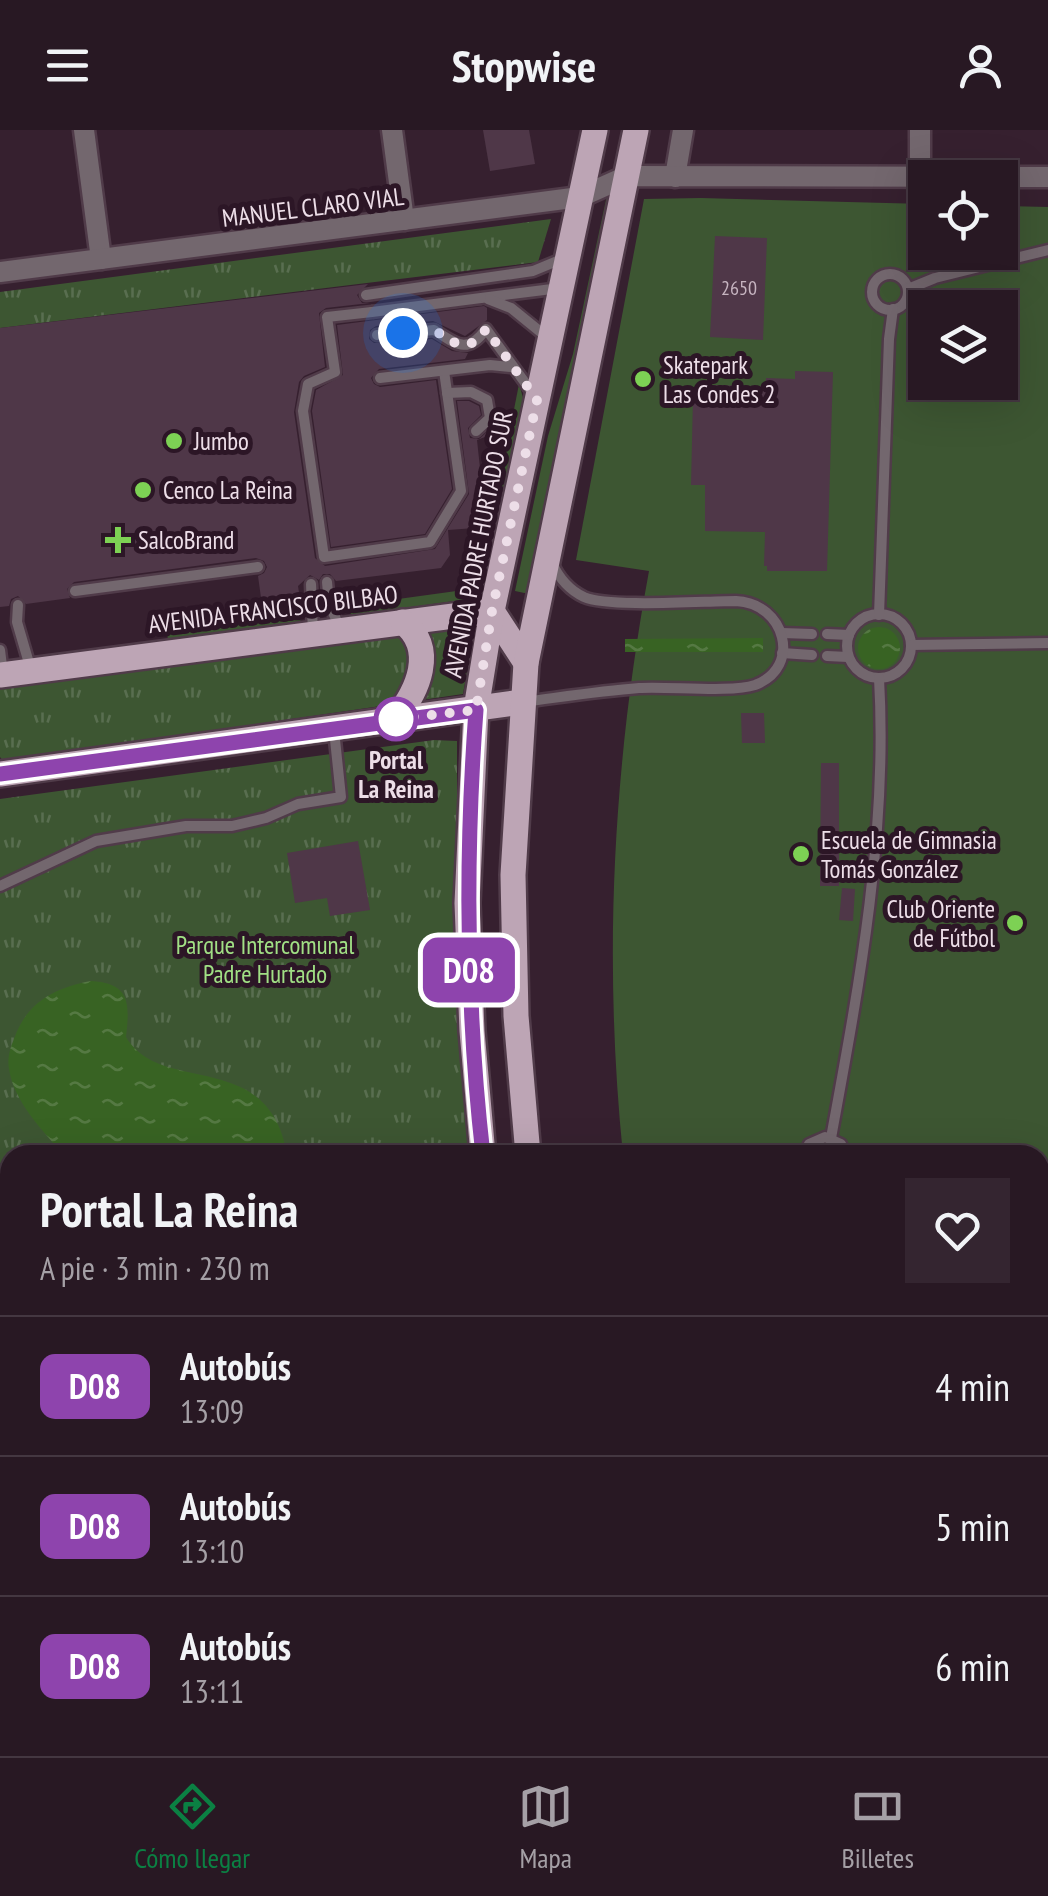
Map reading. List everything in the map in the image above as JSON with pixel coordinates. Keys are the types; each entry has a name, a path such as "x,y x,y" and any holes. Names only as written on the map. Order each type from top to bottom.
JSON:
{"main road":[{"name":"AVENIDA PADRE HURTADO SUR","path":"482,1145 468,919 468,838 476,710 492,611 595,130"},
{"path":"527,1145 513,946 515,804 526,663 636,130"},
{"path":"492,611 526,663"},
{"name":"AVENIDA FRANCISCO BILBAO","path":"1,667 32,671 492,611"},
{"path":"396,719 415,690 422,668 419,645 403,622"},
{"path":"0,774 522,702"}],"street":[{"path":"84,130 101,260"},
{"path":"392,130 404,220"},
{"path":"674,176 683,130"},
{"path":"920,130 920,160"},
{"path":"628,176 908,177"},
{"name":"MANUEL CLARO VIAL","path":"0,272 580,197 628,176"},
{"path":"1018,178 1048,178"}],"lane":[{"path":"908,289 935,278 1048,250"},
{"path":"366,295 533,271 568,257"},
{"path":"894,274 906,282 908,289 902,306 893,310 874,301 872,288 880,276 894,274"},
{"path":"444,370 461,491 430,542 324,557 304,411 308,384 335,372 327,317 561,288"},
{"path":"484,298 511,308 550,340"},
{"path":"879,615 888,339 893,310"},
{"path":"378,336 434,330 459,345 478,339 486,329 537,400"},
{"path":"380,378 490,366 511,368"},
{"path":"447,393 471,392 486,400 490,418 476,431"},
{"path":"522,702 640,688 750,686 774,671 782,654 782,633 772,616 747,601 590,600 565,584 550,558"},
{"path":"75,591 258,566"},
{"path":"327,582 330,604 342,630"},
{"path":"311,584 313,634"},
{"path":"18,605 19,632 32,671"},
{"path":"879,615 897,620 910,645 905,664 889,677 878,678 860,672 848,656 849,635 861,620 879,615"},
{"path":"782,633 812,634"},
{"path":"826,634 849,635"},
{"path":"910,645 1048,643"},
{"path":"782,654 812,655"},
{"path":"826,656 848,656"},
{"path":"831,1138 862,969 873,881 880,748 878,678"},
{"path":"0,886 96,841 186,826 232,826 266,818 298,804 341,797 334,727"},
{"path":"810,1145 813,1140 831,1138 841,1145"}],"green space":[{"path":"607,195 610,197 529,594 515,591"},
{"path":"644,199 908,204 908,270 1018,270 1018,206 1048,207 1048,1145 622,1145 614,1008 615,862 627,717 649,571 576,560"},
{"path":"551,219 538,262 0,328 0,292"},
{"path":"519,384 524,401 506,487 499,486"},
{"path":"471,589 469,599 353,615 340,607"},
{"path":"308,612 299,622 168,640 167,633"},
{"path":"475,626 463,694 3,761 0,757 0,687"},
{"name":"Parque Intercomunal Padre Hurtado","path":"434,740 457,741 457,879 476,1145 0,1145 0,799"}],"water":[{"path":"879,627 894,633 900,648 894,663 879,669 864,663 858,648 864,633"},
{"path":"763,638 763,652 625,652 625,639"},
{"path":"91,981 120,991 127,1005 126,1037 142,1055 237,1086 259,1099 276,1121 284,1145 55,1145 17,1093 9,1057 26,1015 65,988"}],"building":[{"path":"483,130 529,130 535,164 490,171"},
{"path":"715,236 767,238 763,340 710,337"},
{"name":"Cenco La Reina","path":"368,284 357,295 362,303 370,303 326,308 319,313 325,367 299,382 294,412 315,558 325,566 435,549 469,494 457,401 469,401 479,406 481,415 468,428 470,438 479,439 496,424 485,437 477,440 483,496 475,528 448,530 450,555 441,568 336,581 330,574 323,574 319,580 310,575 298,586 300,599 262,605 258,576 267,567 256,558 74,582 67,589 70,598 26,604 18,596 11,599 9,606 0,607 0,328"},
{"path":"484,306 487,320 465,336 433,321 376,326 370,330 369,339 374,343 432,339 452,351 468,353 465,359 379,369 371,378 380,387 436,380 452,489 425,534 331,547 312,411 316,390 343,375 337,325"},
{"path":"795,371 833,372 827,571 767,571 765,532 705,531 705,485 691,485 693,398 706,398 706,385 760,386 766,384 766,378 795,379"},
{"path":"741,713 764,713 765,743 742,743"},
{"path":"821,763 839,763 839,886 820,886"},
{"path":"358,841 370,910 330,916 327,898 295,903 287,853"},
{"path":"842,888 855,889 853,921 839,920"}],"bus line":[{"name":"D08","path":"0,774 476,710 467,903 482,1145"}],"place":[{"name":"Skatepark Las Condes 2","path":"643,379"},
{"name":"Jumbo","path":"174,441"},
{"name":"Cenco La Reina","path":"143,490"},
{"name":"SalcoBrand","path":"118,540"},
{"name":"Portal La Reina","path":"396,719"},
{"name":"Escuela de Gimnasia Tomás González","path":"801,854"},
{"name":"Club Oriente de Fútbol","path":"1015,923"}],"route":[{"path":"396,719 476,710 492,611 537,400 486,329 478,339 459,345 434,330 403,333"}]}
